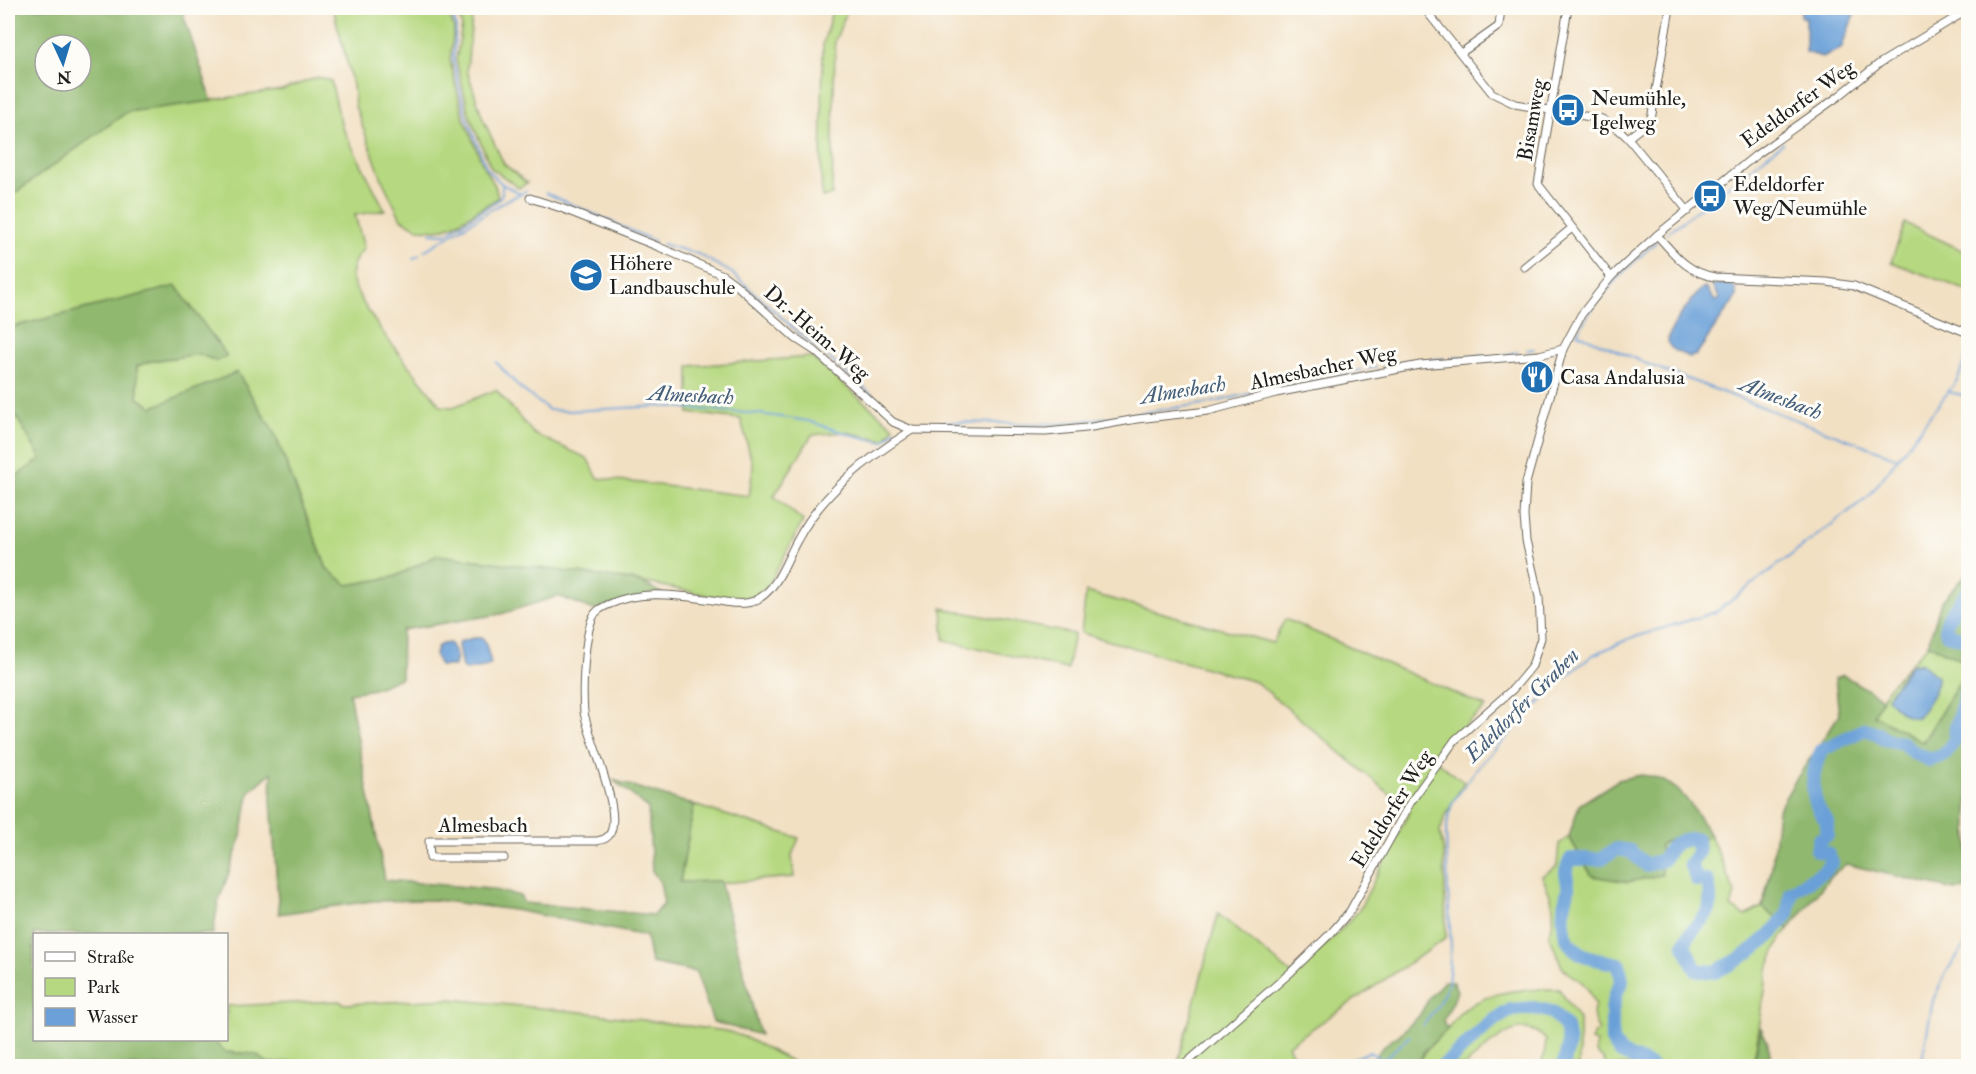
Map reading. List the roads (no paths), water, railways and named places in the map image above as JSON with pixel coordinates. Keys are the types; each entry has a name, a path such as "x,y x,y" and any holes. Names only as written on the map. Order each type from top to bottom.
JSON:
{"street":[{"path":"1424,8 1492,93 1515,104 1602,119 1628,138 1688,211"},
{"path":"1461,53 1499,26 1502,8"},
{"name":"Bisamweg","path":"1568,8 1538,184 1611,277"},
{"path":"1628,138 1651,120 1670,8"},
{"name":"Edeldorfer Weg","path":"1183,1066 1291,972 1331,933 1350,911 1410,803 1455,740 1513,689 1532,666 1541,638 1539,597 1526,541 1524,516 1526,483 1563,349 1581,315 1611,277 1756,155 1839,96 1880,63 1968,10"},
{"name":"Dr.-Heim-Weg","path":"530,198 659,247 723,276 795,338 815,351 893,422 912,430"},
{"path":"1524,267 1572,228"},
{"path":"1657,236 1689,268 1701,275 1715,278 1827,282 1854,286 1968,333"},
{"name":"Almesbacher Weg","path":"912,430 1046,432 1086,428 1137,419 1208,411 1276,393 1420,365 1539,355 1563,349"},
{"name":"Almesbach","path":"504,858 430,858 429,841 597,841 606,838 610,833 613,810 584,713 587,640 594,615 601,607 615,601 655,594 743,603 760,598 775,583 799,536 823,502 863,464 912,430"}],"water":[{"path":"1801,8 1886,8 1855,12 1841,49 1822,57 1806,52 1806,18 1801,17"},
{"path":"1731,284 1736,290 1736,297 1696,355 1689,357 1675,351 1670,347 1668,339 1674,324 1701,289 1706,288 1715,301 1720,299 1712,286"},
{"path":"481,638 485,641 491,663 488,666 466,670 462,668 458,645 459,642"},
{"path":"450,643 456,656 454,666 440,666 435,655 437,647"},
{"path":"1921,663 1937,676 1937,682 1934,693 1918,717 1909,717 1887,697 1911,664"}],"waterway":[{"name":"Almesbach","path":"451,8 456,27 453,60 466,116 487,169 502,184 521,194 526,191"},
{"path":"1666,234 1783,143"},
{"name":"Almesbach","path":"431,233 445,234 497,201 502,194 502,184"},
{"path":"546,193 654,241"},
{"name":"Almesbach","path":"424,251 507,200 521,194"},
{"name":"Almesbach","path":"1656,242 1612,284 1593,307 1577,333 1647,364 1898,458"},
{"name":"Almesbach","path":"662,244 698,254 732,273 900,418 922,426 944,422 1061,424 1210,403 1269,389"},
{"name":"Almesbach","path":"413,259 419,255"},
{"name":"Almesbach","path":"1527,350 1534,349"},
{"name":"Edeldorfer Graben","path":"1423,1025 1437,1007 1448,985 1451,947 1446,831 1448,820 1452,803 1478,767 1559,682 1593,655 1631,638 1716,612 1869,496 1958,379 1968,351"},
{"name":"Almesbach","path":"1504,355 1518,352"},
{"name":"Almesbach","path":"1452,358 1482,356"},
{"name":"Almesbach","path":"1415,361 1444,359"},
{"name":"Almesbach","path":"496,362 520,388 549,410 661,406 760,414 808,421 883,442 896,430"},
{"name":"Almesbach","path":"1383,366 1409,362"},
{"name":"Almesbach","path":"1366,369 1376,367"},
{"name":"Almesbach","path":"1331,376 1361,370"},
{"name":"Almesbach","path":"1277,387 1325,377"},
{"name":"Almesbach","path":"1948,392 1968,396"},
{"path":"1968,592 1952,612 1946,628 1947,634 1968,640"},
{"path":"1651,1066 1621,1053 1612,1041 1612,1010 1622,981 1619,964 1584,955 1570,944 1566,935 1564,924 1564,904 1568,890 1566,873 1571,859 1600,859 1617,849 1630,851 1646,865 1663,860 1676,843 1697,839 1698,853 1690,864 1697,880 1707,880 1710,904 1708,912 1694,928 1684,945 1696,970 1715,972 1736,961 1771,934 1788,914 1791,892 1824,871 1832,862 1827,853 1817,851 1819,840 1827,835 1827,821 1817,805 1813,787 1815,768 1822,750 1865,729 1877,733 1884,739 1903,743 1914,753 1930,760 1944,755 1955,740 1956,726 1968,686"},
{"path":"1921,1066 1933,1000 1947,971 1968,941"},
{"path":"1443,1066 1491,1022 1511,1010 1534,1008 1552,1012 1566,1027 1569,1044 1563,1066"},
{"name":"Edeldorfer Graben","path":"1376,1066 1410,1036"},
{"path":"1335,1066 1369,1052 1382,1059"}],"place":[{"name":"Neumühle, Igelweg","path":"1568,110"},
{"name":"Edeldorfer Weg/Neumühle","path":"1710,196"},
{"name":"Höhere Landbauschule","path":"586,275"},
{"name":"Casa Andalusia","path":"1537,377"}]}
